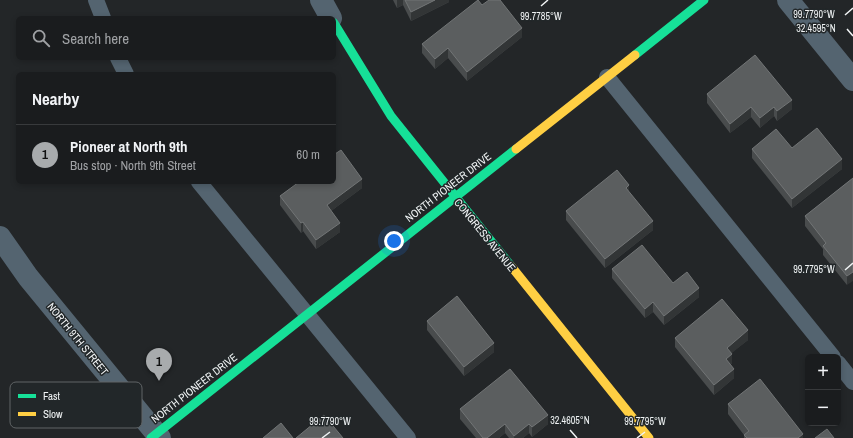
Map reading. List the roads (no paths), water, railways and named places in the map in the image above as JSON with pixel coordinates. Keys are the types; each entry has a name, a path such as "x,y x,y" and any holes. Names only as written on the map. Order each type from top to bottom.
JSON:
{"street":[{"path":"321,0 330,16"},
{"name":"NORTH PIONEER DRIVE","path":"156,436 307,314 704,0"},
{"path":"788,0 853,80"},
{"name":"CONGRESS AVENUE","path":"336,26 391,116 649,438"},
{"name":"NORTH 9TH STREET","path":"0,237 28,277 113,382"},
{"name":"NORTH 9TH STREET","path":"142,419 156,436"}],"lane":[{"path":"96,0 102,16"},
{"path":"119,60 125,72"},
{"path":"607,77 831,354"},
{"path":"201,184 408,438"},
{"path":"841,367 853,382"}],"place":[{"name":"Pioneer at North 9th","path":"159,381"}]}
